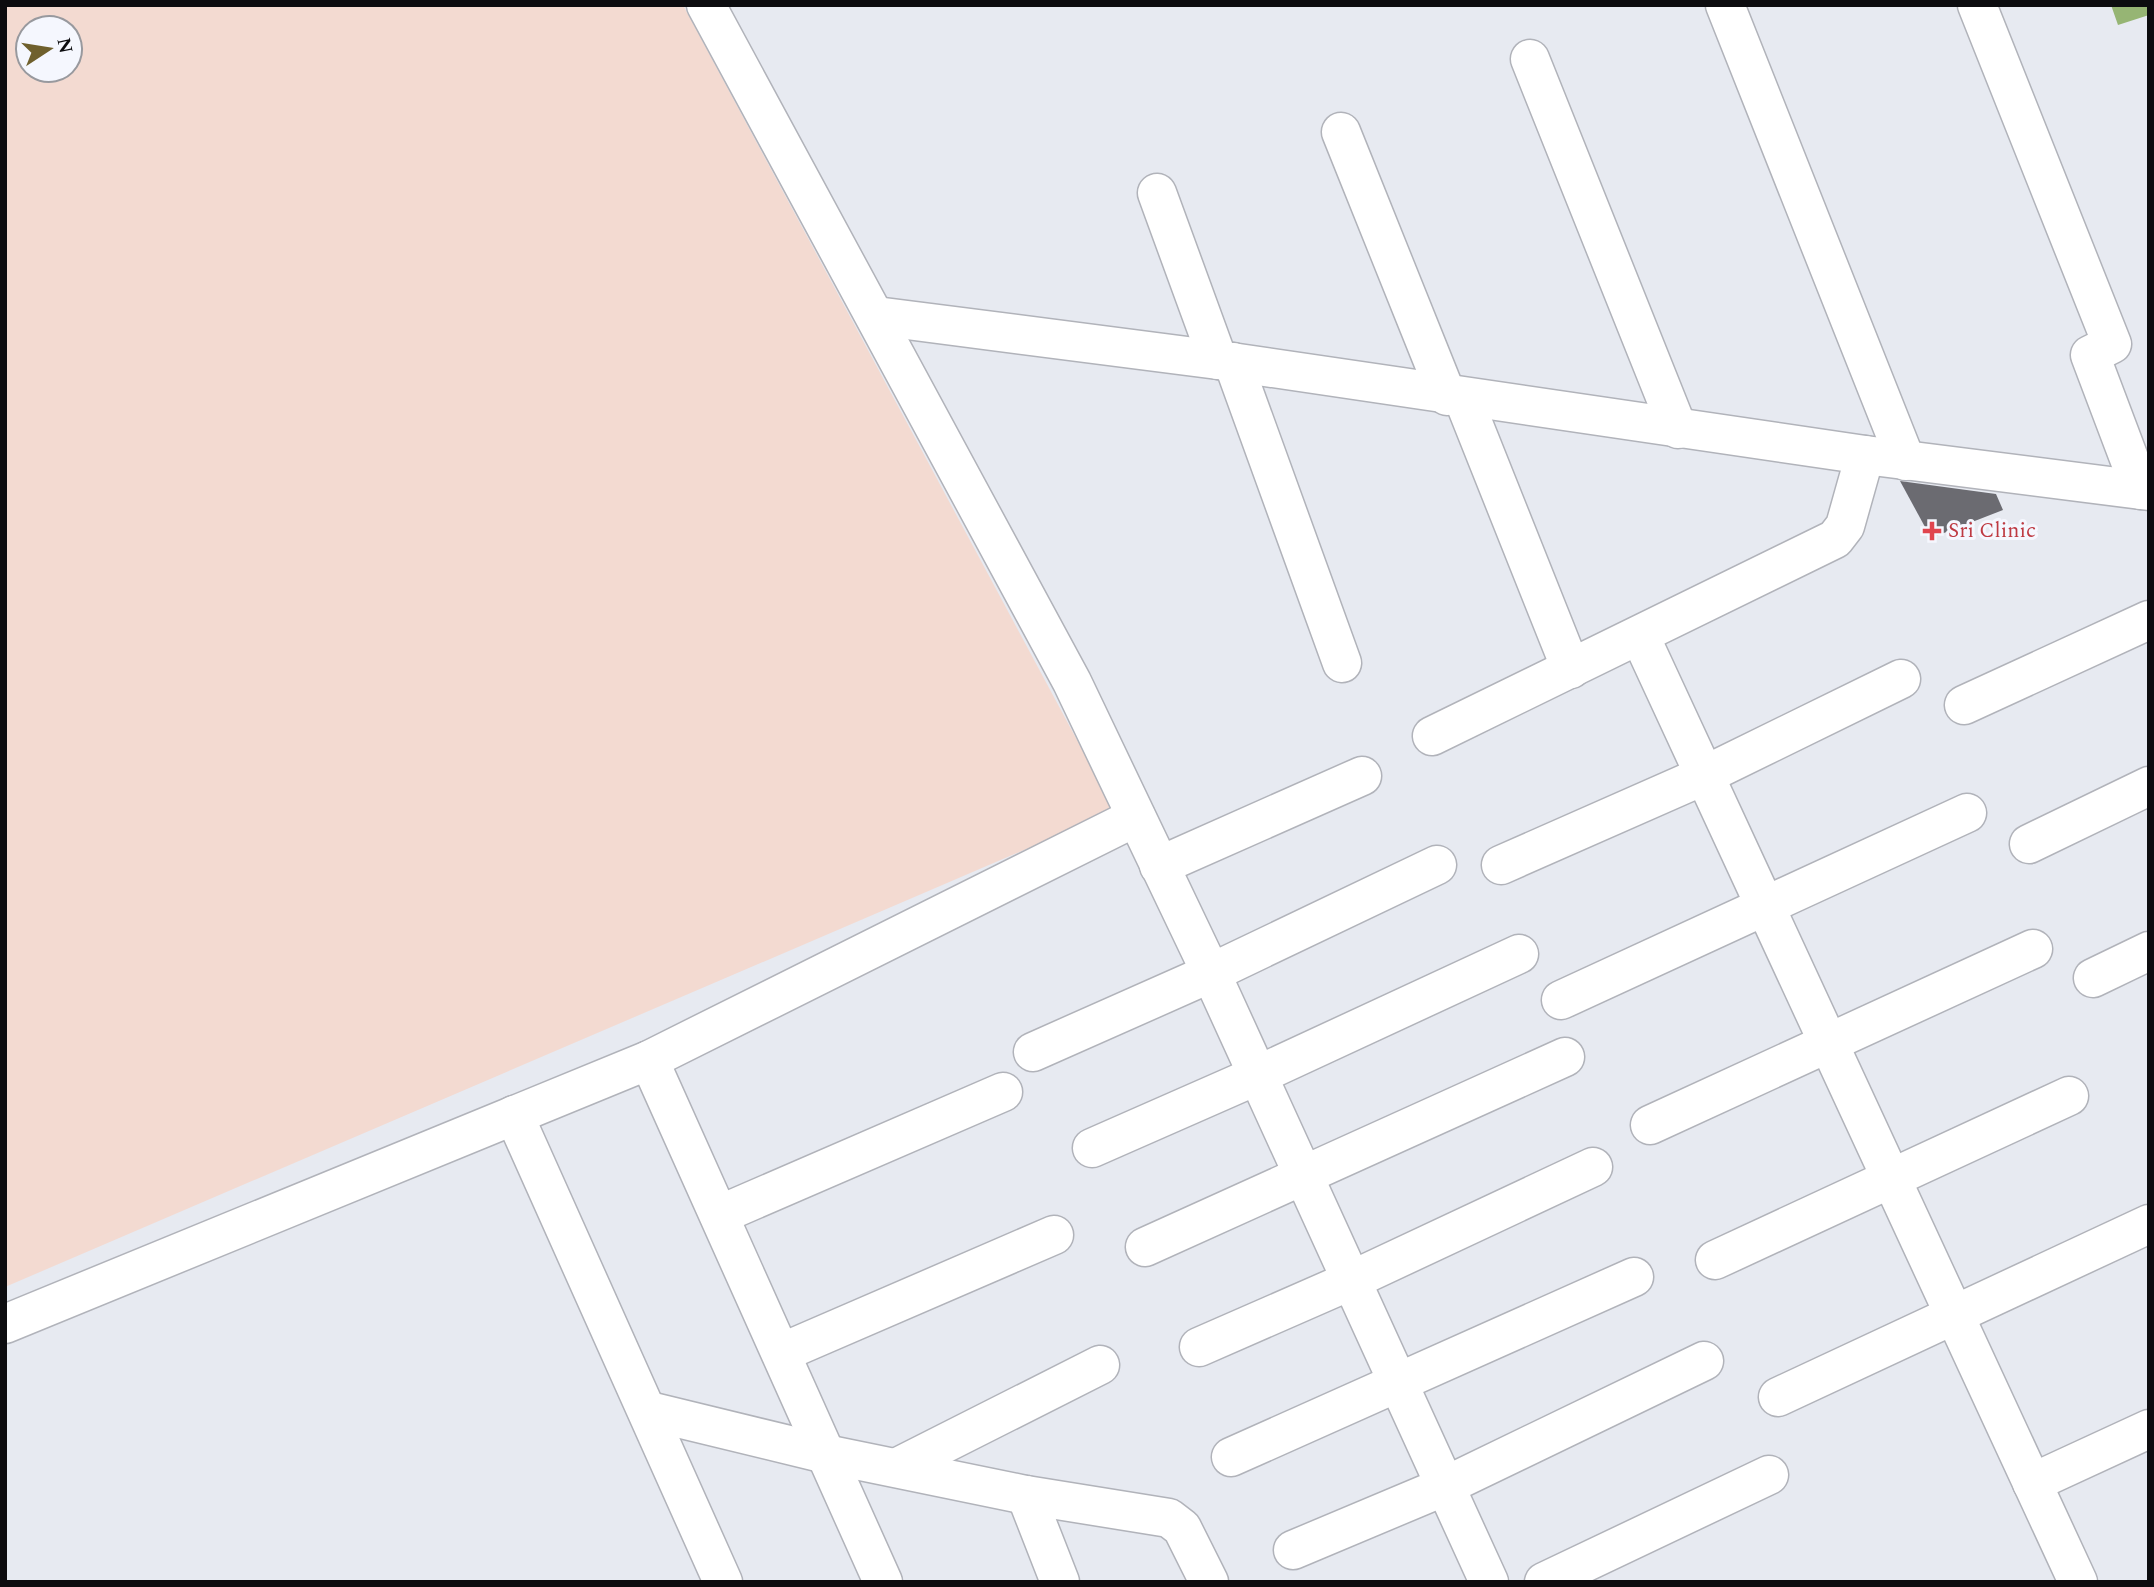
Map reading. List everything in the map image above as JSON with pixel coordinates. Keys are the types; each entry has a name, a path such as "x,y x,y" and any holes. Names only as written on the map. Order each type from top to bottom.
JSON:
{"street":[{"path":"706,5 1072,682 1211,973 1352,1280 1443,1487 1489,1582"},
{"path":"1725,5 1906,461"},
{"path":"876,316 1225,361 1455,397 1906,461 2145,490 2090,355 2112,344 1977,5"},
{"path":"1530,59 1678,429"},
{"path":"1341,132 1571,669"},
{"path":"1157,193 1342,663"},
{"path":"1432,736 1835,540 1845,526 1865,455"},
{"path":"1964,705 2149,620"},
{"path":"1640,636 2078,1582"},
{"path":"1502,865 1705,775 1901,679"},
{"path":"1159,866 1362,776"},
{"path":"2029,844 2149,786"},
{"path":"1561,1000 1766,908 1967,813"},
{"path":"5,1324 649,1060 1136,817"},
{"path":"1033,1052 1211,973 1437,865"},
{"path":"1650,1125 2034,949"},
{"path":"2093,978 2149,951"},
{"path":"1092,1148 1258,1075 1519,954"},
{"path":"1145,1247 1565,1057"},
{"path":"649,1060 883,1582"},
{"path":"719,1215 1003,1092"},
{"path":"1715,1260 2069,1096"},
{"path":"514,1115 649,1411 723,1582"},
{"path":"1199,1347 1352,1280 1593,1167"},
{"path":"1778,1397 2149,1224"},
{"path":"781,1353 1054,1235"},
{"path":"1231,1457 1634,1277"},
{"path":"1293,1550 1443,1487 1704,1361"},
{"path":"898,1467 1100,1365"},
{"path":"649,1411 826,1454 1026,1495 1169,1518 1182,1528 1209,1582"},
{"path":"2032,1483 2149,1429"},
{"path":"1544,1582 1769,1475"},
{"path":"1026,1495 1060,1582"}],"shaded area":[{"path":"5,5 683,5 1115,811 5,1287"}],"green space":[{"path":"2111,5 2149,5 2149,15 2118,25"}],"building":[{"path":"1900,481 1996,494 2003,510 1931,538"}],"place":[{"name":"Sri Clinic","path":"1932,531"}]}
